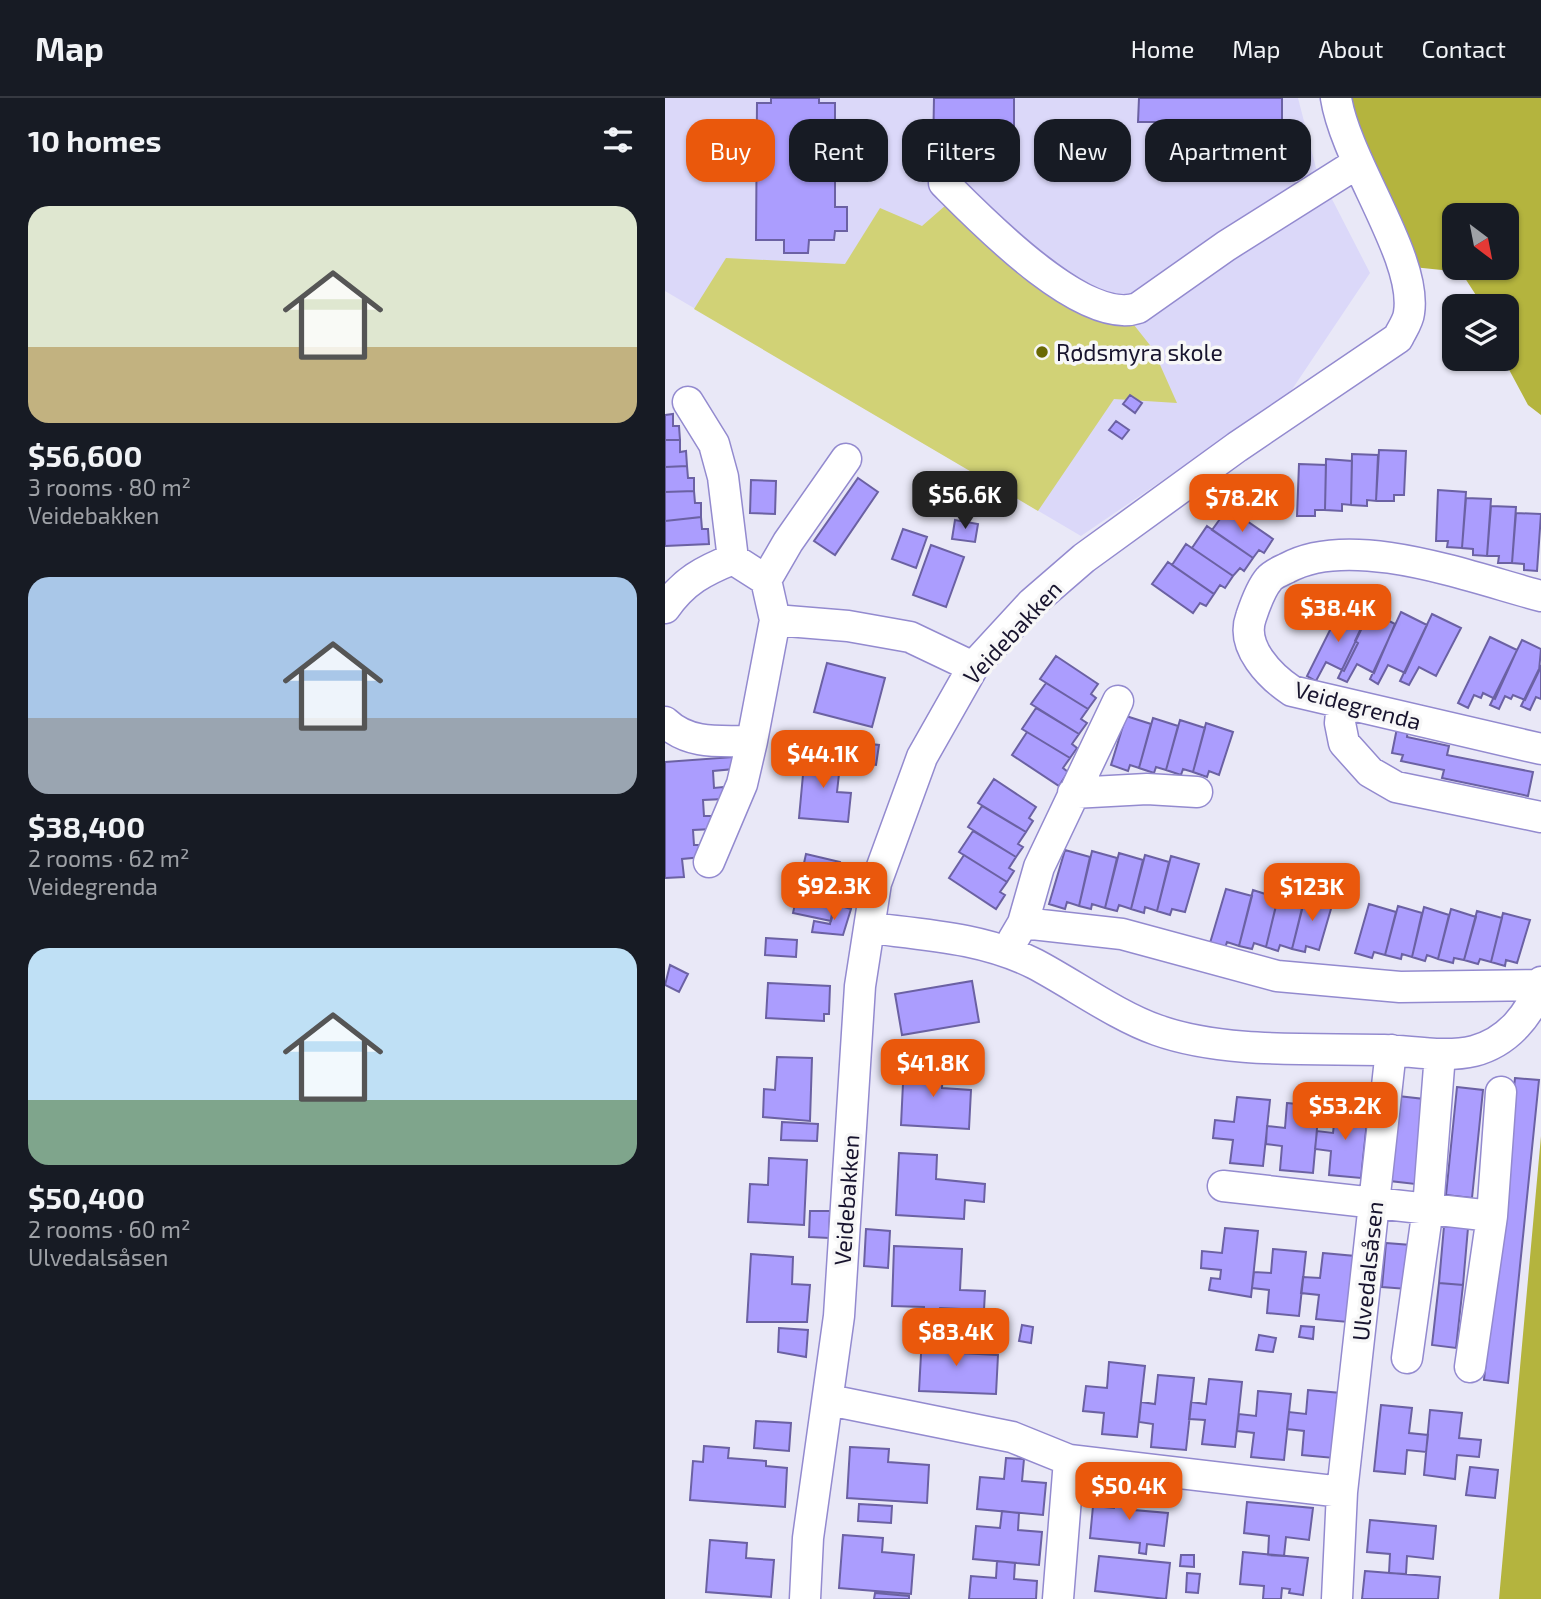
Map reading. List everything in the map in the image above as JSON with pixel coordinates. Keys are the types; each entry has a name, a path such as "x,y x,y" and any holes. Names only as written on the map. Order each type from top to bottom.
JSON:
{"street":[{"name":"Veidebakken","path":"805,1599 808,1538 839,1316 860,986 876,883 908,789 939,722 972,667 1032,603 1084,558 1237,447 1398,338 1409,314 1407,281 1395,247 1356,164 1336,98"},
{"path":"944,183 997,237 1039,269 1079,296 1108,310 1122,312 1138,308 1226,246 1356,164"},
{"path":"688,402 715,444 725,489 733,559"},
{"path":"709,862 742,784 752,741 775,620 766,580 846,459"},
{"name":"Veidegrenda","path":"1541,596 1375,555 1331,553 1295,563 1270,577 1249,620 1250,637 1262,664 1271,677 1292,691 1541,749"},
{"path":"733,559 766,580"},
{"path":"665,608 679,588 700,572 733,559"},
{"path":"775,620 848,626 910,637 972,667"},
{"path":"1007,952 1023,923 1039,867 1118,701"},
{"path":"1342,703 1340,723 1344,743 1370,772 1396,787 1541,817"},
{"path":"665,722 676,732 699,741 752,741"},
{"path":"1073,793 1147,789 1196,792"},
{"path":"870,928 959,939 1007,952 1156,1030 1199,1040 1244,1045 1440,1054 1474,1051 1504,1037 1522,1021 1541,984 1400,987 1276,976 1122,934 1023,923"},
{"name":"Ulvedalsåsen","path":"1337,1599 1342,1492 1391,1050"},
{"path":"1407,1358 1428,1208 1440,1054"},
{"path":"1471,1367 1492,1216 1501,1093"},
{"path":"1223,1186 1492,1216"},
{"path":"829,1400 1012,1437 1069,1460 1342,1492"},
{"path":"1058,1599 1069,1460"}],"shaded area":[{"name":"Rødsmyra skole","path":"665,98 1298,98 1303,119 1145,119 1145,182 1311,182 1311,149 1316,168 1370,273 1289,394 1081,536 665,291"},
{"path":"1345,98 1541,98 1541,415 1528,405 1510,371 1519,371 1519,294 1475,294 1466,280 1519,280 1519,203 1442,203 1442,270 1413,267"},
{"path":"946,205 1119,306 1153,349 1177,403 1114,399 1038,511 694,309 726,258 845,264 880,208 922,226"},
{"path":"1541,1136 1541,1599 1499,1599"}],"building":[{"path":"771,98 819,98 819,103 835,103 835,119 789,119 789,182 835,182 835,207 847,207 847,231 835,231 834,240 809,240 808,253 784,253 784,240 756,240 756,182 775,182 775,119 757,119 757,103 771,103"},
{"path":"934,98 1014,98 1014,119 934,119"},
{"path":"1139,98 1282,98 1282,119 1145,119 1145,122 1138,122"},
{"path":"1130,395 1142,403 1135,413 1123,404"},
{"path":"673,414 673,426 679,426 680,440 665,440 665,415"},
{"path":"1116,421 1129,430 1122,439 1109,430"},
{"path":"665,440 680,440 680,452 686,451 687,466 665,467"},
{"path":"1379,450 1406,451 1404,495 1394,495 1394,501 1376,501"},
{"path":"1352,454 1378,455 1376,501 1367,500 1367,506 1351,505"},
{"path":"1326,459 1352,461 1351,505 1342,504 1342,511 1325,510"},
{"path":"1299,464 1326,465 1325,510 1315,510 1315,516 1297,516"},
{"path":"687,466 688,478 694,478 694,491 665,492 665,467"},
{"path":"858,478 878,492 835,555 814,541"},
{"path":"751,480 776,481 775,514 750,513"},
{"path":"1438,490 1466,492 1462,548 1447,547 1448,541 1436,541"},
{"path":"694,491 695,503 701,503 701,517 665,521 665,492"},
{"path":"1466,498 1491,499 1487,556 1473,555 1473,549 1462,548"},
{"path":"1491,506 1516,507 1512,563 1498,563 1499,556 1487,556"},
{"path":"1228,508 1273,539 1264,553 1259,550 1253,558 1212,530"},
{"path":"1516,513 1541,514 1537,571 1524,570 1524,564 1512,563"},
{"path":"701,517 702,529 708,529 709,544 665,546 665,521"},
{"path":"955,520 978,524 975,542 952,539"},
{"path":"1207,526 1253,558 1244,571 1240,568 1233,576 1192,548"},
{"path":"903,529 927,537 916,568 892,559"},
{"path":"1186,544 1233,576 1225,588 1220,585 1214,594 1172,565"},
{"path":"931,545 964,557 946,607 913,595"},
{"path":"1168,562 1214,594 1206,606 1200,603 1193,613 1152,584"},
{"path":"1340,610 1364,622 1355,641 1358,643 1344,671 1326,662 1316,681 1307,676"},
{"path":"1370,611 1395,624 1374,673 1357,664 1347,682 1338,678"},
{"path":"1401,612 1427,625 1405,673 1388,665 1378,684 1370,679"},
{"path":"1432,614 1461,628 1436,676 1419,667 1409,685 1400,681"},
{"path":"1490,637 1517,650 1495,699 1483,693 1481,698 1474,695 1468,708 1458,703"},
{"path":"1522,640 1541,649 1539,671 1525,700 1513,695 1511,699 1505,696 1499,709 1490,705"},
{"path":"1056,656 1098,684 1091,694 1096,698 1088,709 1040,679"},
{"path":"827,663 885,678 872,727 814,712"},
{"path":"1541,665 1541,699 1536,697 1530,710 1521,706"},
{"path":"1046,683 1088,709 1081,719 1087,723 1079,734 1031,704"},
{"path":"1036,708 1079,734 1072,744 1077,748 1070,758 1022,729"},
{"path":"1126,716 1151,724 1139,768 1130,765 1128,771 1111,765"},
{"path":"1153,718 1178,726 1166,770 1156,767 1154,773 1139,768"},
{"path":"1180,720 1205,728 1193,772 1183,769 1181,775 1166,770"},
{"path":"1206,723 1233,732 1219,775 1209,771 1207,777 1193,772"},
{"path":"1397,728 1408,730 1407,737 1449,746 1447,755 1533,772 1528,796 1442,778 1444,770 1401,761 1403,755 1392,753"},
{"path":"1027,732 1070,758 1063,768 1068,772 1059,786 1012,755"},
{"path":"851,742 879,745 876,765 849,762"},
{"path":"805,753 841,756 837,792 851,793 848,822 799,818"},
{"path":"733,757 734,769 713,771 714,788 723,787 724,799 703,800 704,816 712,816 713,829 693,830 694,845 703,845 703,857 682,859 684,877 665,878 665,762"},
{"path":"994,779 1036,807 1029,818 1033,821 1026,832 978,803"},
{"path":"982,806 1026,832 1018,844 1023,847 1016,857 968,827"},
{"path":"973,831 1016,857 1009,868 1014,871 1007,882 959,852"},
{"path":"1065,850 1090,857 1079,906 1067,902 1065,909 1049,904"},
{"path":"1092,851 1117,858 1105,908 1092,904 1091,909 1079,906"},
{"path":"1119,853 1143,860 1131,909 1119,905 1117,911 1105,908"},
{"path":"806,854 840,862 835,887 839,893 831,921 793,913"},
{"path":"964,855 1007,882 1000,892 1005,895 996,909 949,878"},
{"path":"1145,855 1169,862 1157,911 1145,907 1144,913 1131,909"},
{"path":"1171,856 1199,864 1185,912 1172,909 1170,915 1157,911"},
{"path":"1226,889 1252,896 1239,946 1227,942 1225,948 1210,943"},
{"path":"1253,890 1278,898 1266,947 1254,943 1252,949 1239,946"},
{"path":"1279,893 1304,900 1292,949 1280,945 1278,951 1266,947"},
{"path":"1306,894 1333,902 1319,950 1306,946 1305,952 1292,949"},
{"path":"834,904 851,909 843,935 812,932 814,921 830,924"},
{"path":"1369,904 1396,912 1385,955 1374,952 1372,958 1355,953"},
{"path":"1398,906 1422,913 1412,957 1402,954 1401,959 1385,955"},
{"path":"1424,907 1449,915 1438,959 1427,955 1425,961 1412,957"},
{"path":"1451,909 1476,917 1464,960 1454,958 1453,963 1438,959"},
{"path":"1477,911 1502,918 1491,962 1480,959 1478,964 1464,960"},
{"path":"1503,913 1530,920 1517,963 1506,960 1505,966 1491,962"},
{"path":"766,938 797,940 796,957 765,955"},
{"path":"670,965 688,974 679,992 665,985"},
{"path":"972,981 979,1022 902,1035 895,994"},
{"path":"768,983 830,986 829,1014 824,1014 824,1021 766,1018"},
{"path":"777,1057 812,1058 810,1121 763,1117 764,1089 775,1090"},
{"path":"904,1062 943,1064 942,1088 971,1090 969,1129 901,1125"},
{"path":"1515,1078 1539,1080 1508,1383 1484,1380"},
{"path":"1457,1087 1483,1090 1472,1198 1446,1195"},
{"path":"1398,1096 1424,1099 1415,1184 1390,1181"},
{"path":"1237,1097 1270,1100 1263,1166 1230,1163 1233,1140 1213,1138 1215,1120 1234,1122"},
{"path":"1287,1103 1319,1106 1313,1173 1280,1170 1282,1146 1266,1144 1267,1126 1285,1128"},
{"path":"1330,1109 1368,1112 1361,1178 1329,1175 1331,1151 1315,1149 1317,1131 1333,1133 1334,1124 1329,1124"},
{"path":"782,1122 818,1124 817,1141 781,1140"},
{"path":"899,1153 937,1155 936,1179 985,1184 984,1202 965,1200 964,1219 896,1215"},
{"path":"769,1158 807,1160 804,1225 748,1222 750,1184 768,1185"},
{"path":"810,1211 830,1211 829,1238 809,1237"},
{"path":"1444,1226 1468,1228 1463,1285 1439,1283"},
{"path":"1225,1228 1258,1231 1251,1297 1209,1290 1211,1278 1220,1279 1221,1270 1201,1268 1202,1251 1222,1253"},
{"path":"866,1229 890,1231 888,1268 864,1266"},
{"path":"1386,1243 1411,1245 1407,1289 1382,1287"},
{"path":"894,1246 962,1249 960,1290 985,1291 984,1310 940,1308 939,1312 924,1311 924,1307 892,1306"},
{"path":"1273,1249 1306,1252 1299,1316 1267,1313 1269,1290 1252,1288 1254,1272 1271,1273"},
{"path":"1323,1253 1355,1256 1348,1322 1316,1319 1319,1295 1301,1293 1303,1277 1320,1278"},
{"path":"751,1254 793,1257 792,1284 810,1285 807,1322 747,1322"},
{"path":"1439,1283 1463,1285 1456,1348 1432,1345"},
{"path":"1022,1325 1033,1327 1031,1343 1019,1341"},
{"path":"1301,1326 1314,1327 1313,1339 1299,1337"},
{"path":"779,1328 808,1330 806,1357 778,1352"},
{"path":"1259,1335 1276,1338 1273,1352 1256,1350"},
{"path":"922,1336 961,1338 960,1353 998,1355 996,1394 919,1391"},
{"path":"1109,1362 1145,1366 1137,1437 1102,1434 1104,1413 1083,1411 1086,1386 1107,1388"},
{"path":"1158,1375 1194,1378 1186,1450 1151,1447 1153,1424 1139,1422 1141,1402 1155,1404"},
{"path":"1209,1379 1242,1382 1235,1447 1202,1444 1205,1420 1189,1419 1191,1402 1206,1404"},
{"path":"1308,1390 1341,1393 1334,1458 1302,1455 1304,1431 1287,1429 1289,1412 1306,1414"},
{"path":"1258,1391 1291,1394 1284,1460 1251,1457 1254,1433 1237,1431 1239,1414 1256,1416"},
{"path":"1381,1405 1412,1408 1409,1433 1428,1435 1426,1452 1407,1450 1405,1474 1374,1471"},
{"path":"1430,1410 1462,1413 1459,1438 1481,1440 1479,1457 1457,1455 1455,1479 1424,1475"},
{"path":"756,1421 791,1423 789,1451 754,1448"},
{"path":"704,1446 729,1448 728,1458 766,1461 766,1466 787,1468 785,1507 690,1500 693,1461 703,1462"},
{"path":"850,1447 889,1449 888,1462 929,1465 927,1503 847,1498"},
{"path":"1006,1458 1024,1459 1022,1481 1046,1483 1043,1515 977,1509 980,1477 1004,1479"},
{"path":"1470,1467 1498,1470 1495,1498 1466,1495"},
{"path":"1116,1487 1136,1489 1134,1510 1168,1513 1164,1546 1147,1544 1146,1554 1139,1553 1140,1543 1090,1538 1093,1506 1114,1508"},
{"path":"1247,1502 1313,1508 1309,1540 1286,1537 1284,1556 1268,1555 1269,1536 1244,1533"},
{"path":"859,1504 892,1506 891,1523 858,1521"},
{"path":"1002,1511 1019,1513 1018,1530 1042,1532 1039,1565 973,1559 976,1526 1000,1528"},
{"path":"1370,1520 1436,1526 1433,1559 1407,1556 1406,1574 1389,1573 1390,1554 1367,1552"},
{"path":"843,1535 883,1538 882,1552 914,1555 911,1594 839,1588"},
{"path":"710,1540 747,1543 746,1558 774,1560 771,1597 706,1592"},
{"path":"1243,1552 1308,1558 1303,1595 1289,1593 1290,1589 1282,1588 1281,1599 1263,1599 1264,1586 1240,1584"},
{"path":"1181,1555 1194,1555 1194,1567 1180,1566"},
{"path":"1099,1556 1170,1563 1166,1599 1095,1591"},
{"path":"997,1561 1015,1563 1014,1579 1037,1581 1036,1599 969,1599 971,1576 996,1578"},
{"path":"1365,1571 1440,1577 1438,1599 1362,1599"},
{"path":"1187,1573 1200,1574 1198,1593 1186,1592"},
{"path":"875,1593 909,1596 909,1599 874,1599"}],"place":[{"name":"Rødsmyra skole","path":"1042,352"}]}
